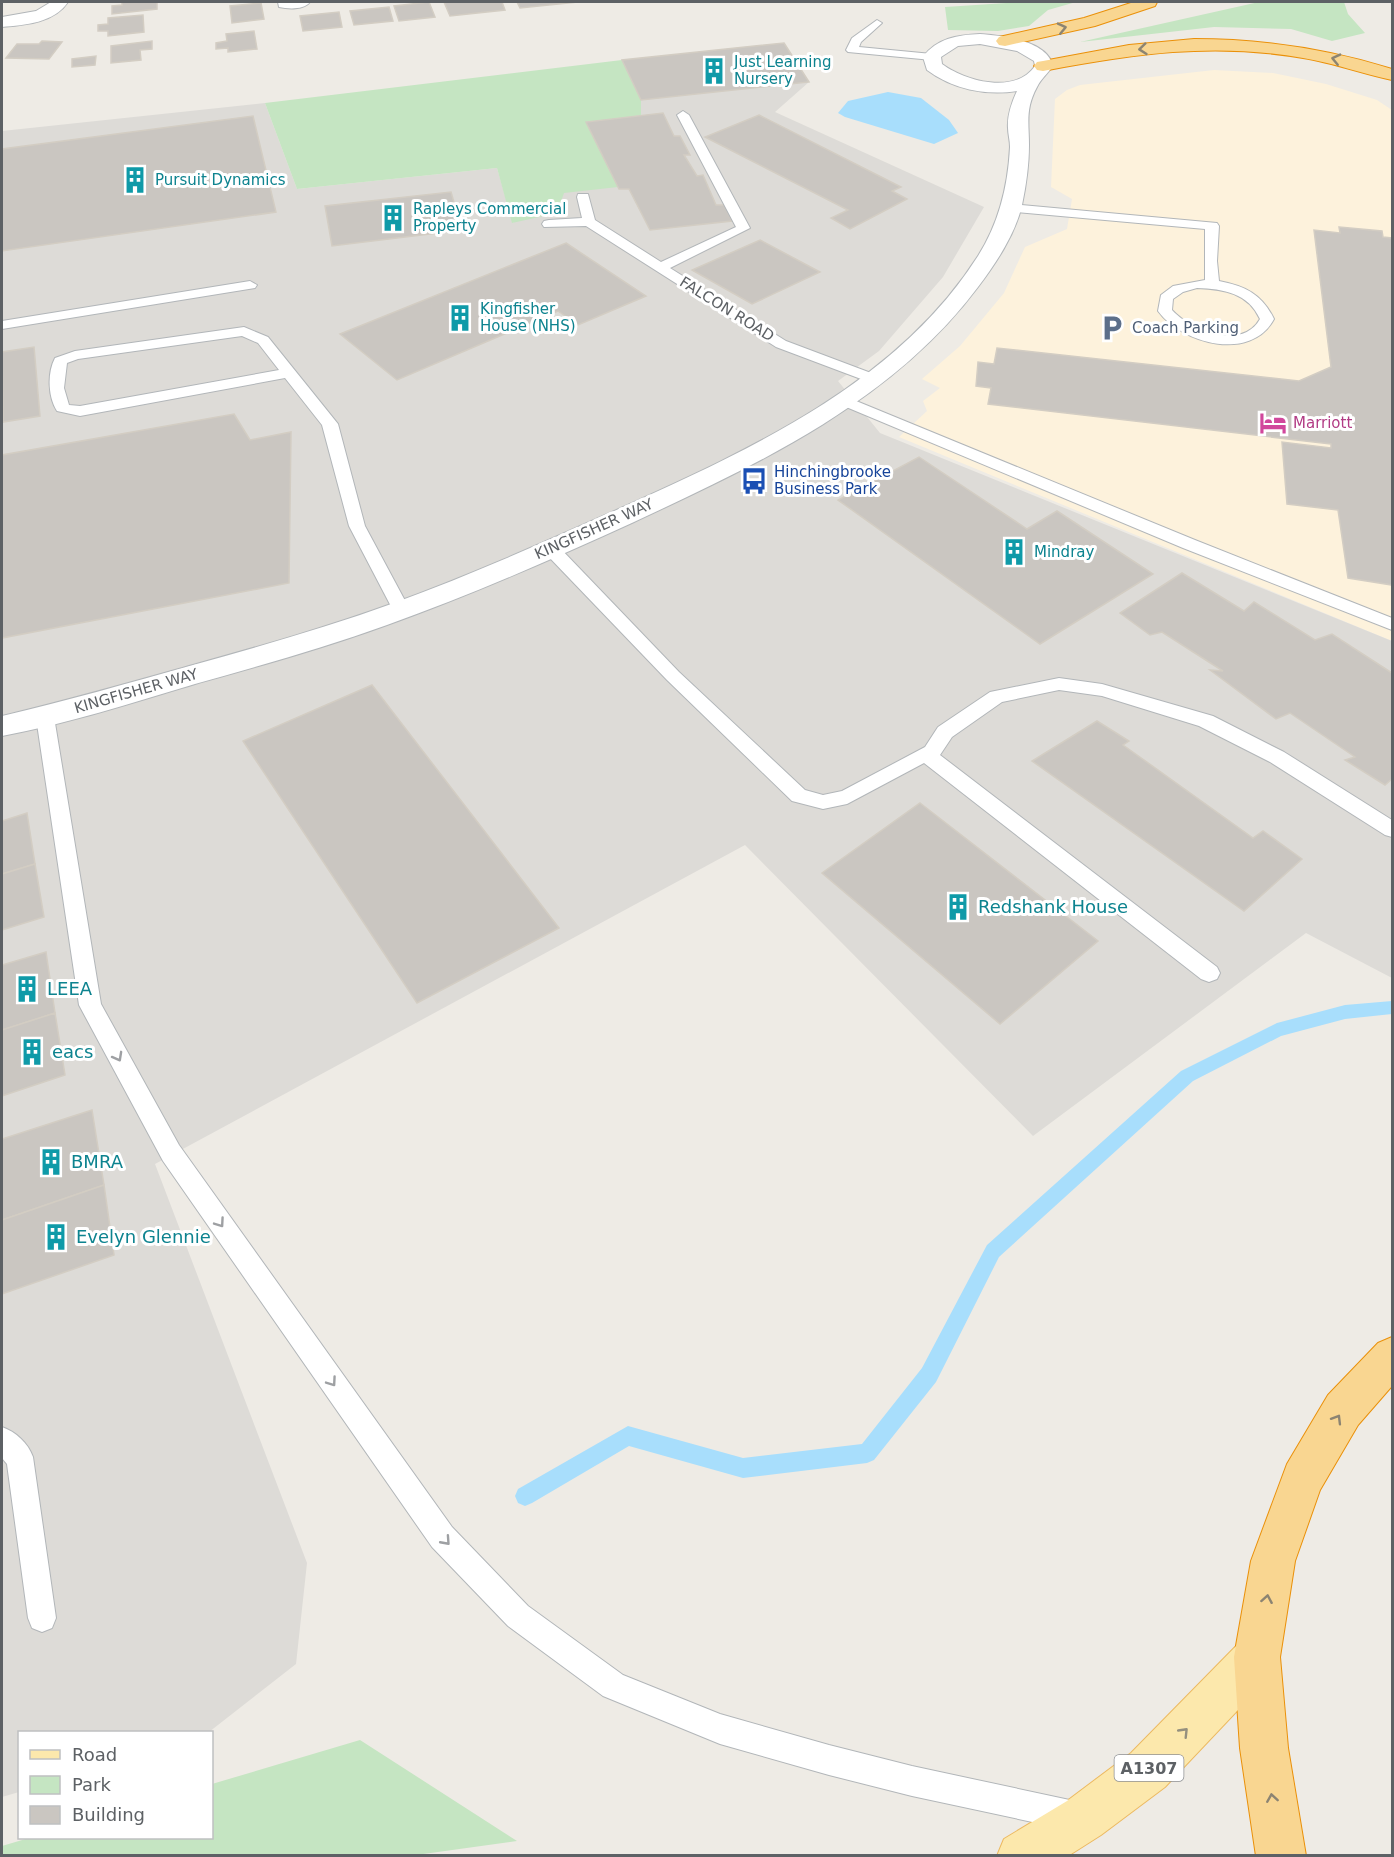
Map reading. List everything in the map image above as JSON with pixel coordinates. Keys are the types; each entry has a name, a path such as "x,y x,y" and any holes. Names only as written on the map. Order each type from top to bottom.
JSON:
{"highway":[{"path":"1005,41 1089,22 1149,2"},
{"path":"1043,66 1118,51 1216,44 1294,50 1360,64 1392,75"},
{"path":"1281,1856 1264,1748 1257,1657 1273,1561 1302,1479 1343,1410 1392,1357"}],"main road":[{"name":"A1307","path":"1021,1856 1084,1818 1148,1770 1257,1657"}],"street":[{"path":"2,22 45,13 60,2"},
{"path":"968,84 995,87 1030,80 1040,74 1043,66 1042,60 1036,53 1005,41 980,39 946,44 936,50 932,57 933,66 940,73 968,84 992,99 1017,124"},
{"name":"KINGFISHER WAY","path":"2,726 45,717 255,657 401,610 552,550 725,469 789,435 844,401 874,379 942,321 971,282 999,237 1010,208 1020,143 1017,124 1030,80"}],"lane":[{"path":"878,23 856,40 852,50 932,57"},
{"path":"662,267 743,228 683,115"},
{"path":"549,224 589,222 583,197"},
{"path":"1010,208 1212,226 1212,284"},
{"name":"FALCON ROAD","path":"589,222 781,344 874,379"},
{"path":"1212,284 1251,296 1263,306 1267,319 1259,331 1241,338 1216,338 1192,333 1171,320 1165,311 1166,297 1179,288 1212,284"},
{"path":"2,325 250,285"},
{"path":"288,373 80,411 62,408 57,388 60,361 75,355 244,330 263,340 330,424 357,526 401,610"},
{"path":"844,401 1189,544 1392,624"},
{"path":"552,550 673,676 799,796 823,802 848,797 925,754 1209,973"},
{"path":"928,756 945,732 997,697 1059,684 1102,690 1206,721 1278,757 1392,830"},
{"path":"45,717 90,1005 171,1153 442,1537 518,1616 613,1686 720,1729 829,1760 912,1781 1084,1818"},
{"path":"2,1440 20,1457 42,1618"}],"shaded area":[{"name":"Hinchingbrooke Business Park","path":"784,43 809,82 775,112 984,207 943,277 879,351 838,381 880,433 1392,641 1392,978 1306,933 1033,1136 745,845 155,1164 307,1563 296,1664 210,1731 18,1731 18,1792 2,1797 2,131 265,103 297,189 497,168 513,223 586,122 641,100 622,60"},
{"path":"1214,70 1273,73 1326,84 1377,100 1392,110 1392,641 899,437 927,411 923,401 940,388 922,379 960,346 1004,293 1025,247 1067,229 1072,199 1051,187 1055,99 1067,90 1080,85"}],"green space":[{"path":"1022,2 1076,2 1048,10 1029,26 998,31 948,30 945,7"},
{"path":"1259,2 1344,2 1348,14 1365,33 1332,41 1291,29 1214,27 1080,42"},
{"path":"622,60 641,100 641,115 587,123 618,187 564,193 557,213 512,223 497,168 297,189 265,103"},
{"path":"360,1740 517,1841 409,1856 2,1855 2,1846 26,1839 213,1839 213,1784"}],"water":[{"path":"888,92 921,98 949,120 958,133 934,144 838,113 848,101"}],"building":[{"path":"122,2 157,2 157,9 112,14 112,6 122,5"},
{"path":"429,2 435,17 399,21 394,6"},
{"path":"444,2 502,2 505,10 450,16"},
{"path":"517,2 578,2 520,8"},
{"path":"261,3 264,19 232,23 230,6"},
{"path":"389,7 393,21 354,25 350,11"},
{"path":"339,12 342,27 303,31 300,16"},
{"path":"143,15 144,32 108,36 108,31 98,31 98,25 108,24 108,18"},
{"path":"254,31 257,49 228,52 228,48 216,49 216,43 227,41 226,34"},
{"path":"42,41 62,42 49,59 6,58 17,44 39,44"},
{"path":"152,41 152,49 140,50 141,60 111,63 111,46"},
{"name":"Just Learning Nursery","path":"784,43 809,82 641,100 622,60"},
{"path":"96,56 95,65 72,67 72,59"},
{"path":"663,113 674,136 680,136 690,155 684,155 697,176 703,175 716,205 724,205 732,221 650,230 629,189 619,189 586,122"},
{"path":"759,115 901,187 892,191 907,199 850,229 831,218 848,210 705,137"},
{"name":"Pursuit Dynamics","path":"253,116 276,212 2,251 2,149"},
{"name":"Rapleys Commercial Property","path":"451,192 462,230 332,246 325,206"},
{"name":"Marriott","path":"1339,227 1382,231 1383,237 1392,238 1392,585 1348,578 1338,510 1287,504 1282,442 1331,448 1331,444 988,404 991,388 976,386 978,362 994,364 997,348 1299,381 1331,367 1314,230 1340,233"},
{"path":"760,240 820,272 752,304 692,270"},
{"name":"Kingfisher House (NHS)","path":"566,243 646,296 578,325 558,311 397,380 340,334"},
{"path":"34,347 40,416 3,422 2,352"},
{"path":"234,414 250,440 291,432 289,583 2,638 2,455"},
{"name":"Mindray","path":"919,457 1027,529 1057,511 1153,574 1040,644 838,500"},
{"path":"1182,573 1244,611 1254,602 1315,640 1332,634 1392,673 1392,779 1385,785 1345,760 1355,757 1290,713 1276,719 1210,670 1223,671 1162,632 1150,635 1120,613"},
{"path":"372,685 559,928 417,1003 243,741"},
{"path":"1097,721 1129,741 1123,745 1253,838 1263,831 1302,859 1244,911 1032,761"},
{"name":"Redshank House","path":"920,803 1098,941 1000,1024 822,873"},
{"path":"27,813 35,864 2,874 2,821"},
{"path":"35,864 44,917 2,930 2,874"},
{"name":"LEEA","path":"46,952 55,1013 2,1030 2,965"},
{"name":"eacs","path":"55,1013 65,1075 2,1096 2,1030"},
{"name":"BMRA","path":"92,1110 104,1185 2,1220 2,1139"},
{"name":"Evelyn Glennie","path":"104,1185 114,1255 2,1294 2,1220"}],"waterway":[{"path":"525,1496 628,1436 743,1468 867,1453 929,1375 993,1251 1187,1076 1277,1030 1345,1012 1392,1008"}],"place":[{"name":"Just Learning Nursery","path":"714,71"},
{"name":"Pursuit Dynamics","path":"135,180"},
{"name":"Rapleys Commercial Property","path":"393,218"},
{"name":"Kingfisher House (NHS)","path":"460,318"},
{"name":"Coach Parking","path":"1112,328"},
{"name":"Marriott","path":"1273,423"},
{"name":"Hinchingbrooke Business Park","path":"754,481"},
{"name":"Mindray","path":"1014,552"},
{"name":"Redshank House","path":"958,907"},
{"name":"LEEA","path":"27,989"},
{"name":"eacs","path":"32,1052"},
{"name":"BMRA","path":"51,1162"},
{"name":"Evelyn Glennie","path":"56,1237"}]}
